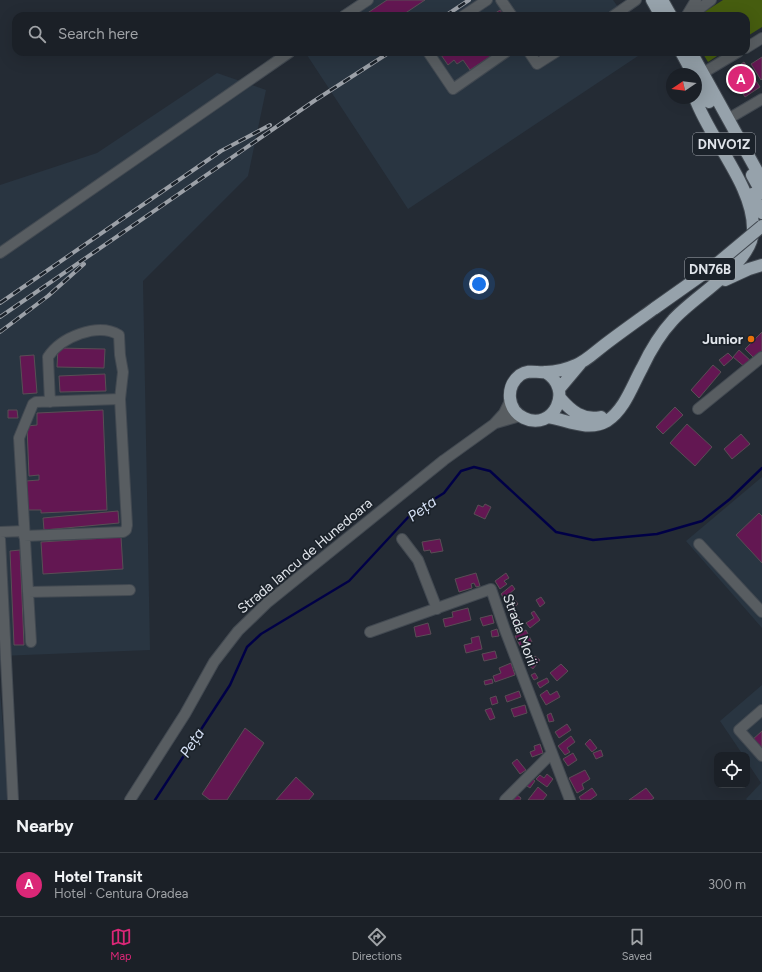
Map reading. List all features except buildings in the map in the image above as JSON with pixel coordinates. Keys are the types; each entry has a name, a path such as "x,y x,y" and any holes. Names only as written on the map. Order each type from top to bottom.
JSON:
{"highway":[{"path":"644,0 650,12"},
{"path":"652,0 659,12"},
{"path":"662,0 669,12"},
{"path":"675,56 682,68"},
{"name":"DNVO1Z","path":"684,56 692,68"},
{"path":"692,56 695,68"},
{"path":"702,82 728,119 762,180"},
{"name":"DNVO1Z","path":"702,85 757,194 762,212"},
{"name":"DNVO1Z","path":"702,103 757,194"},
{"path":"617,411 599,417 585,417 572,411 559,394 555,381 545,372 536,370 528,371 520,375 511,387 510,401 514,409 520,416 534,421 548,417 586,426 595,425 607,420 617,411 627,398 663,331 684,309 732,269 746,252 753,237 753,219 748,198 702,118 697,104"},
{"name":"DN76B","path":"545,372 567,368 582,362 712,267 762,226"},
{"path":"705,291 740,273 762,266"},
{"name":"DN76B","path":"559,394 582,362"},
{"path":"548,417 558,405 559,394"}],"street":[{"path":"350,12 368,0"},
{"path":"469,12 487,0"},
{"path":"501,0 509,12"},
{"path":"619,12 636,0"},
{"path":"689,12 696,0"},
{"path":"695,12 711,0"},
{"path":"750,46 762,38"},
{"path":"0,253 284,56"},
{"path":"431,56 453,89 500,56"},
{"path":"532,56 537,64 550,56"},
{"path":"702,72 731,56"},
{"path":"728,119 762,99"},
{"path":"0,532 24,534 123,532 126,530 127,524 120,400 123,372 119,335 113,331 94,332 74,336 58,345 48,357 50,402"},
{"path":"698,409 762,357"},
{"path":"31,642 24,534 20,432 25,427 33,404 36,402 120,400"},
{"name":"Strada Iancu de Hunedoara","path":"130,800 186,714 214,662 238,631 268,602 298,577 444,460 494,424 504,413 510,401"},
{"name":"Strada Iancu de Hunedoara","path":"494,424 520,416"},
{"path":"0,539 13,800"},
{"path":"402,539 418,560 437,609"},
{"path":"699,544 762,612"},
{"name":"Strada Morii","path":"370,632 491,589 551,754 570,800"},
{"path":"28,592 130,590"},
{"path":"762,710 739,730 762,756"},
{"path":"505,800 551,754"}],"shaded area":[{"path":"357,0 613,0 618,7 624,9 626,12 340,12"},
{"path":"308,56 638,56 408,209"},
{"path":"217,73 266,90 248,176 143,281 150,650 0,656 0,185 97,153"},
{"path":"762,477 762,628 686,541"},
{"path":"762,685 762,800 746,799 761,783 750,766 750,752 741,752 720,721"},
{"path":"0,691 4,740 8,800 0,800"}],"green space":[{"path":"723,0 762,0 762,27 750,34 750,12 704,12"},
{"path":"704,56 717,56 708,62"}],"waterway":[{"name":"Peța","path":"155,800 230,685 247,647 261,634 349,581 412,513 444,493 461,471 474,467 490,471 556,532 593,540 657,534 702,521 730,499 762,468"}],"railway":[{"path":"451,12 469,0"},
{"path":"0,317 314,101 384,56"},
{"path":"0,303 221,151 270,125"},
{"path":"0,332 48,296 84,264"}],"place":[{"name":"Hotel Transit","path":"741,79"},
{"name":"Junior","path":"751,339"}]}
